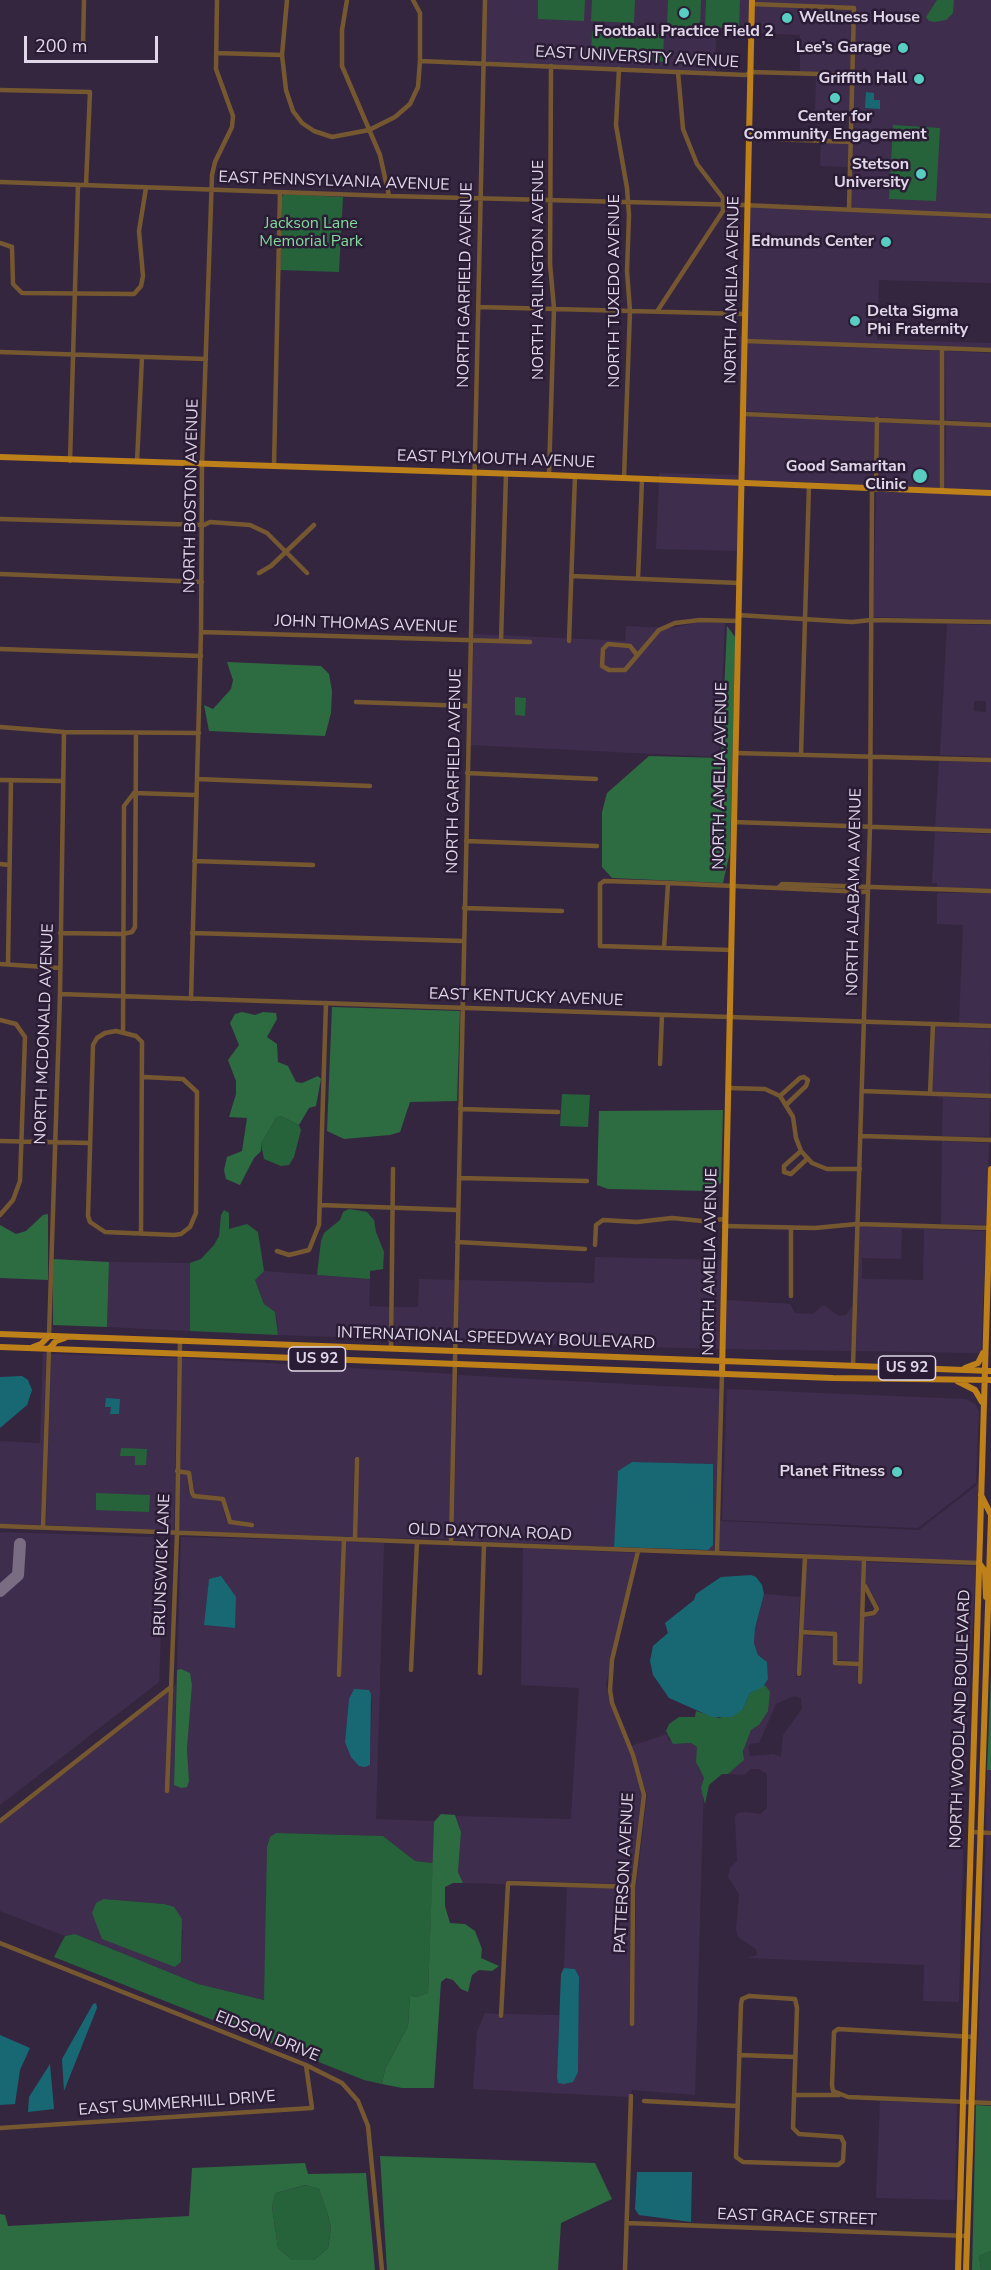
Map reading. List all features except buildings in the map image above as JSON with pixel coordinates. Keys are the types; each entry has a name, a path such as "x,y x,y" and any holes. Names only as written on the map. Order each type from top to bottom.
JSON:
{"main road":[{"name":"NORTH AMELIA AVENUE","path":"722,1373 752,2"},
{"name":"EAST PLYMOUTH AVENUE","path":"0,457 472,472 991,493"},
{"name":"NORTH WOODLAND BOULEVARD","path":"958,2270 981,1494 984,1408 988,1380 986,1347 991,1169"},
{"name":"INTERNATIONAL SPEEDWAY BOULEVARD","path":"0,1334 988,1371"},
{"path":"29,1348 41,1344 49,1336"},
{"path":"49,1348 56,1341 68,1337"},
{"name":"INTERNATIONAL SPEEDWAY BOULEVARD","path":"0,1347 833,1378 988,1380"},
{"name":"US 92","path":"960,1370 978,1364 986,1347"},
{"path":"572,1368 583,1363 585,1356"},
{"path":"589,1368 607,1357"},
{"path":"833,1378 845,1374 853,1366"},
{"path":"954,1380 975,1390 984,1408"},
{"path":"981,1494 991,1515"},
{"name":"NORTH WOODLAND BOULEVARD","path":"966,2270 991,1515"},
{"path":"980,1551 989,1566"},
{"path":"979,1563 985,1571 988,1609"},
{"path":"976,1683 979,1692 985,1696"},
{"path":"976,1698 981,1704 984,1716"}],"street":[{"path":"83,46 84,0"},
{"name":"NORTH BOSTON AVENUE","path":"191,999 204,525 202,464 212,190 215,162 228,139 233,116 218,81 217,0"},
{"path":"287,0 282,55 286,90 293,111 302,123 314,131 332,137 369,130 395,117 410,105 418,87 420,61 420,13 413,0"},
{"path":"347,0 342,30 342,66 385,170 389,196"},
{"name":"NORTH GARFIELD AVENUE","path":"451,1543 472,472 485,0"},
{"path":"752,2 854,8 849,209"},
{"path":"216,52 282,55"},
{"name":"EAST UNIVERSITY AVENUE","path":"420,61 746,75 751,72 853,75"},
{"name":"NORTH ARLINGTON AVENUE","path":"549,475 554,308 549,200 551,66"},
{"name":"NORTH TUXEDO AVENUE","path":"619,69 616,125 628,201 627,271 630,311 624,478"},
{"path":"658,310 723,211 723,198 697,164 686,137 680,114 678,72"},
{"path":"0,90 90,92 86,185"},
{"path":"750,138 851,142"},
{"name":"EAST PENNSYLVANIA AVENUE","path":"0,182 389,196 723,204 991,216"},
{"path":"70,461 78,185"},
{"path":"0,243 12,247 14,251 13,284 17,291 128,296 138,291 143,276 139,231 146,188"},
{"path":"274,466 280,192"},
{"path":"478,307 745,314"},
{"path":"745,341 991,350"},
{"path":"942,348 944,423 942,490"},
{"path":"0,352 207,359"},
{"path":"137,462 142,357"},
{"path":"744,414 991,424"},
{"name":"NORTH ALABAMA AVENUE","path":"853,1366 870,827 872,492 876,481 877,419"},
{"path":"501,641 506,474"},
{"path":"569,641 575,476"},
{"path":"638,579 642,479"},
{"path":"801,753 809,485"},
{"path":"0,519 204,525 210,522 250,525 267,533 307,573"},
{"path":"259,573 286,552 314,525"},
{"path":"0,574 202,582"},
{"path":"571,576 739,583"},
{"path":"645,645 633,647 606,645 603,649 602,666 609,670 625,670 659,630 675,623 700,620 738,618 991,622"},
{"name":"JOHN THOMAS AVENUE","path":"201,632 530,642"},
{"path":"633,647 637,655"},
{"path":"0,649 201,656"},
{"path":"356,702 468,706"},
{"path":"0,727 64,732 198,733"},
{"name":"NORTH MCDONALD AVENUE","path":"49,1336 60,994 64,732"},
{"path":"60,933 123,933 132,932 135,927 136,734"},
{"path":"735,753 801,753 991,760"},
{"path":"467,773 596,779"},
{"path":"197,779 370,786"},
{"path":"0,780 62,781"},
{"path":"8,964 11,780"},
{"path":"134,793 195,795"},
{"path":"123,1032 124,806 134,793"},
{"path":"733,822 991,831"},
{"path":"466,841 597,846"},
{"path":"194,861 313,865"},
{"path":"0,864 9,865"},
{"path":"732,950 600,946 600,884 604,881 864,892 868,889 991,891"},
{"path":"664,948 668,883"},
{"path":"464,908 562,911"},
{"path":"0,914 9,914"},
{"path":"192,933 463,941"},
{"path":"0,964 60,968"},
{"name":"EAST KENTUCKY AVENUE","path":"60,994 991,1026"},
{"path":"277,1251 289,1255 309,1250 319,1225 326,1003"},
{"path":"660,1064 662,1015"},
{"path":"0,1020 16,1024 22,1029 25,1037 20,1181 13,1200 0,1215"},
{"path":"930,1094 933,1025"},
{"path":"141,1233 144,1077 142,1042 136,1036 123,1032 105,1033 93,1045 88,1216 90,1222 105,1232 174,1235 190,1227 196,1213 197,1092 183,1079 144,1077"},
{"path":"780,1096 800,1078 804,1077 808,1080 806,1086 787,1104"},
{"path":"728,1088 765,1089 780,1096 793,1117 796,1138 807,1159 827,1168 860,1169"},
{"path":"862,1091 991,1096"},
{"path":"460,1109 558,1112"},
{"path":"861,1136 991,1140"},
{"path":"0,1141 90,1143"},
{"path":"801,1151 784,1166 784,1172 791,1174 807,1159"},
{"path":"391,1349 393,1169"},
{"path":"459,1178 587,1181"},
{"path":"320,1205 457,1210"},
{"path":"595,1245 596,1225 603,1220 637,1222 672,1218 791,1229 856,1224 990,1228"},
{"path":"791,1229 791,1296"},
{"path":"457,1242 585,1249"},
{"name":"BRUNSWICK LANE","path":"167,1791 177,1534 180,1341"},
{"path":"43,1528 49,1348"},
{"name":"NORTH AMELIA AVENUE","path":"717,1552 722,1373"},
{"path":"355,1539 357,1459"},
{"path":"177,1471 189,1473 194,1497 223,1499 230,1522 252,1525"},
{"name":"OLD DAYTONA ROAD","path":"0,1526 979,1563"},
{"path":"339,1675 344,1539"},
{"path":"411,1670 417,1542"},
{"path":"480,1673 484,1544"},
{"name":"PATTERSON AVENUE","path":"632,2024 633,1887 644,1795 633,1755 612,1703 610,1690 612,1660 638,1551"},
{"path":"799,1674 805,1557"},
{"path":"860,1682 864,1559"},
{"path":"862,1615 874,1613 878,1609 863,1581"},
{"path":"801,1632 835,1634 835,1663 860,1664"},
{"path":"0,1821 171,1687"},
{"path":"972,1832 991,1833"},
{"path":"501,2016 508,1882 633,1887"},
{"name":"EIDSON DRIVE","path":"0,1943 306,2065 342,2083 358,2101 368,2126 382,2270"},
{"path":"967,1970 976,1970"},
{"path":"748,1996 795,1999 797,2008 793,2128 795,2132 841,2137 844,2143 842,2163 834,2166 739,2160 735,2154 739,2055 742,1999 748,1996"},
{"path":"839,2095 834,2091 834,2032 838,2029 974,2037"},
{"path":"739,2055 795,2057"},
{"name":"EAST SUMMERHILL DRIVE","path":"0,2128 312,2108 306,2065"},
{"path":"794,2095 839,2095 991,2103"},
{"path":"625,2270 631,2096"},
{"path":"644,2101 737,2106"},
{"path":"961,2169 970,2170"},
{"name":"EAST GRACE STREET","path":"627,2223 967,2236"}],"shaded area":[{"name":"Stetson University","path":"485,0 991,0 991,283 879,280 877,340 991,343 991,348 745,341 749,205 849,209 850,167 820,166 821,141 851,142 851,116 815,115 816,74 800,73 800,35 716,31 715,74 483,63"},
{"path":"866,92 874,93 874,100 880,100 880,109 865,108"},
{"path":"740,336 743,336 741,480 659,477 659,473 738,475"},
{"path":"747,343 940,351 941,420 746,411"},
{"path":"945,351 991,353 991,422 946,420"},
{"path":"746,416 875,422 873,485 745,480"},
{"path":"879,422 941,425 940,488 877,485"},
{"path":"946,425 991,427 991,490 945,488"},
{"path":"659,482 740,485 738,551 656,549"},
{"path":"876,491 991,495 991,620 873,617"},
{"path":"701,622 725,623 719,757 469,745 474,634 625,641 626,626 671,628"},
{"path":"947,624 991,625 991,757 940,755","holes":["974,701 986,701 986,712 974,711"]},
{"path":"727,626 735,637 735,653 730,852 723,883 612,878 602,867 602,812 607,793 649,756 721,758"},
{"path":"227,662 321,666 329,674 332,691 331,713 325,736 209,731 204,705 213,709 231,689 233,680"},
{"path":"939,761 991,762 991,829 935,827"},
{"path":"935,832 991,834 991,888 937,888 937,883 932,883"},
{"path":"937,893 991,893 991,1023 959,1023 963,925 937,924"},
{"path":"332,1007 460,1011 457,1101 410,1102 400,1132 390,1135 344,1139 327,1131"},
{"path":"242,1012 255,1015 263,1012 276,1013 277,1019 267,1037 277,1044 278,1062 288,1066 296,1082 302,1083 318,1076 321,1079 316,1106 309,1108 299,1125 281,1116 276,1118 261,1144 261,1151 254,1158 240,1185 226,1179 224,1170 227,1157 242,1151 247,1118 229,1117 236,1094 236,1081 228,1060 239,1045 230,1023 235,1014"},
{"path":"935,1027 991,1029 990,1094 932,1091"},
{"path":"929,1096 990,1099 989,1137 942,1136 943,1098"},
{"path":"723,1110 721,1183 711,1191 608,1189 597,1185 599,1111"},
{"path":"942,1141 989,1143 986,1225 941,1224"},
{"path":"48,1214 48,1280 0,1278 0,1225 16,1234 26,1231 43,1215"},
{"path":"859,1226 986,1231 981,1353 856,1351","holes":["902,1229 924,1230 923,1280 862,1279 862,1258 901,1259"]},
{"path":"595,1257 722,1260 720,1349 458,1342 459,1280 594,1283"},
{"path":"53,1259 109,1262 107,1327 53,1325"},
{"path":"726,1260 727,1300 790,1304 795,1313 813,1314 825,1306 839,1316 846,1315 853,1305 851,1351 725,1349"},
{"path":"109,1262 190,1263 190,1331 107,1327"},
{"path":"264,1271 370,1279 369,1306 390,1307 389,1339 278,1335 277,1319 264,1303 255,1280"},
{"path":"419,1279 454,1280 454,1342 394,1339 394,1307 418,1307"},
{"path":"43,1353 46,1353 41,1525 0,1524 0,1441 40,1443"},
{"path":"51,1354 177,1358 174,1531 46,1525"},
{"path":"181,1358 453,1374 449,1539 357,1537 358,1457 354,1457 353,1537 179,1531 180,1473 187,1475 189,1494 193,1498 222,1501 225,1518 229,1524 254,1527 255,1523 231,1520 225,1497 195,1494 191,1472 180,1468"},
{"path":"458,1375 719,1389 715,1550 708,1550 713,1545 713,1464 632,1462 618,1471 614,1547 453,1540"},
{"path":"22,1376 28,1380 32,1390 27,1405 0,1428 0,1377"},
{"path":"727,1389 966,1399 975,1404 979,1411 976,1483 918,1528 722,1520"},
{"path":"106,1398 120,1399 119,1414 110,1414 111,1407 105,1407"},
{"path":"632,1462 713,1464 713,1545 708,1550 614,1547 618,1471"},
{"path":"979,1470 976,1561 719,1550 720,1521 919,1530 977,1485"},
{"path":"0,1532 153,1537 164,1553 159,1682 0,1805"},
{"path":"181,1537 342,1541 337,1677 341,1678 346,1542 384,1543 376,1819 434,1821 433,1863 415,1861 383,1836 276,1833 271,1837 267,1847 265,2000 198,1984 75,1934 65,1936 0,1911 0,1824 168,1692 167,1743 173,1688 176,1684 174,1785 189,1781 187,1749 192,1685 181,1669 177,1670","holes":["209,1580 236,1597 234,1628 204,1625","371,1694 370,1765 345,1742 349,1699","104,1899 164,1904 183,1931 181,1962 175,1967"]},
{"path":"523,1548 635,1553 606,1685 610,1704 631,1756 642,1795 631,1884 506,1880 505,1884 463,1883 458,1872 461,1832 456,1816 571,1819 579,1688 521,1685"},
{"path":"807,1559 862,1561 858,1661 837,1660 835,1632 803,1630"},
{"path":"866,1562 976,1566 966,1748 959,2002 923,2001 924,1965 747,1958 757,1955 756,1949 738,1937 736,1930 739,1894 728,1877 730,1868 737,1861 735,1818 737,1813 760,1814 767,1808 767,1774 758,1769 751,1769 744,1775 728,1774 744,1760 744,1745 751,1730 759,1725 768,1704 769,1692 765,1685 768,1679 767,1662 758,1655 754,1643 755,1628 764,1594 800,1597 796,1677 801,1677 803,1635 832,1637 833,1663 858,1666 857,1684 861,1684 864,1617 875,1616 880,1609 865,1581","holes":["794,1696 801,1698 802,1709 783,1735 781,1757 773,1754 750,1756 748,1747 750,1744 759,1743 776,1704"]},
{"path":"751,1575 756,1577 762,1585 764,1594 755,1628 754,1643 758,1655 767,1662 768,1679 763,1687 750,1693 743,1709 732,1717 712,1717 669,1698 653,1675 650,1661 653,1646 668,1633 665,1623 694,1600 696,1594 721,1577"},
{"path":"221,1576 236,1597 235,1628 204,1625 209,1579"},
{"path":"181,1669 190,1673 192,1685 187,1749 189,1781 187,1787 181,1788 174,1785 177,1670"},
{"path":"991,1676 991,1770 987,1770"},
{"path":"354,1689 369,1690 371,1694 370,1765 365,1767 359,1766 351,1757 345,1742 349,1699"},
{"path":"667,1734 669,1740 680,1744 691,1743 697,1747 698,1768 704,1778 695,2095 632,2090 629,2097 473,2089 477,2032 485,2013 499,2014 499,2019 503,2019 504,2014 559,2015 557,2077 573,2082 578,2072 579,1977 575,1969 564,1968 567,1886 631,1889 630,2026 634,2027 636,1887 647,1795 631,1746"},
{"path":"987,1770 991,1770 991,1831 986,1830"},
{"path":"441,1814 455,1815 461,1832 458,1872 463,1883 453,1883 445,1887 445,1906 450,1923 465,1924 475,1931 482,1949 481,1958 499,1966 492,1971 479,1970 472,1975 468,1992 461,1989 453,1980 446,1978 441,1982 434,2088 402,2088 382,2084 385,2069 408,2026 410,1995 416,1997 428,1993 434,1822"},
{"path":"986,1835 991,1836 991,2100 976,2100"},
{"path":"564,1968 575,1969 579,1977 578,2072 573,2082 564,2084 558,2083 557,2077 561,1974"},
{"path":"96,2003 97,2008 64,2091 62,2059 93,2004"},
{"path":"0,2035 30,2048 20,2070 15,2104 0,2105"},
{"path":"50,2064 54,2109 28,2112 29,2097"},
{"path":"880,2101 957,2104 955,2200 876,2198"},
{"path":"976,2105 991,2106 991,2251 979,2256 981,2270 972,2270"},
{"path":"380,2156 595,2163 612,2199 561,2223 558,2270 387,2270"},
{"path":"305,2163 308,2174 366,2173 375,2270 0,2270 0,2214 5,2215 8,2226 189,2216 192,2168","holes":["306,2185 319,2189 331,2228 328,2248 314,2260 292,2260 278,2248 272,2206 276,2193"]},
{"path":"637,2172 692,2172 691,2222 639,2215 635,2209"}],"green space":[{"path":"538,0 585,0 584,21 538,19"},
{"path":"592,0 635,0 634,23 591,21"},
{"name":"Football Practice Field 2","path":"668,0 701,0 700,27 667,26"},
{"path":"706,0 740,0 739,28 705,27"},
{"path":"937,0 954,0 953,13 946,20 929,21 926,17"},
{"path":"592,31 664,34 663,62 591,58"},
{"path":"893,125 940,128 936,201 889,199"},
{"name":"Jackson Lane Memorial Park","path":"284,194 343,197 339,272 280,270 282,197"},
{"path":"515,697 526,698 525,716 515,715"},
{"path":"562,1094 590,1095 588,1127 560,1126"},
{"path":"281,1116 299,1125 301,1130 294,1157 289,1165 281,1166 264,1159 261,1144 276,1118"},
{"path":"349,1209 367,1212 374,1220 384,1252 383,1269 370,1271 370,1279 317,1275 324,1233 340,1220 343,1212"},
{"path":"224,1210 229,1213 229,1229 247,1224 258,1232 264,1271 255,1280 264,1304 275,1312 278,1335 190,1331 190,1263 201,1259 214,1245 219,1236 221,1215"},
{"path":"121,1448 147,1449 146,1465 135,1465 135,1456 120,1456"},
{"path":"96,1493 150,1495 149,1512 96,1510"},
{"path":"765,1685 770,1692 768,1711 759,1725 751,1730 743,1751 744,1760 728,1774 722,1774 709,1785 705,1804 701,1788 704,1778 696,1762 697,1747 691,1743 673,1744 666,1731 669,1724 679,1717 695,1717 696,1711 719,1718 743,1709 750,1693"},
{"path":"276,1833 383,1836 415,1861 433,1863 428,1993 416,1997 410,1995 408,2026 385,2069 382,2084 364,2080 54,1957 65,1936 75,1934 198,1984 264,2000 267,1847 270,1837"},
{"path":"104,1899 164,1904 174,1907 182,1919 181,1962 175,1967 102,1939 92,1913 96,1903"},
{"path":"307,2185 319,2189 328,2215 331,2228 328,2248 314,2260 292,2260 278,2248 272,2206 276,2193"},
{"path":"991,2251 991,2270 981,2270 979,2256"}],"taxiway":[{"path":"0,1591 18,1575 20,1544"}],"place":[{"name":"Football Practice Field 2","path":"684,13"},
{"name":"Wellness House","path":"787,18"},
{"name":"Lee’s Garage","path":"903,48"},
{"name":"Griffith Hall","path":"919,79"},
{"name":"Center for Community Engagement","path":"835,98"},
{"name":"Stetson University","path":"921,174"},
{"name":"Edmunds Center","path":"886,242"},
{"name":"Delta Sigma Phi Fraternity","path":"855,321"},
{"name":"Good Samaritan Clinic","path":"920,476"},
{"name":"Planet Fitness","path":"897,1472"}]}
